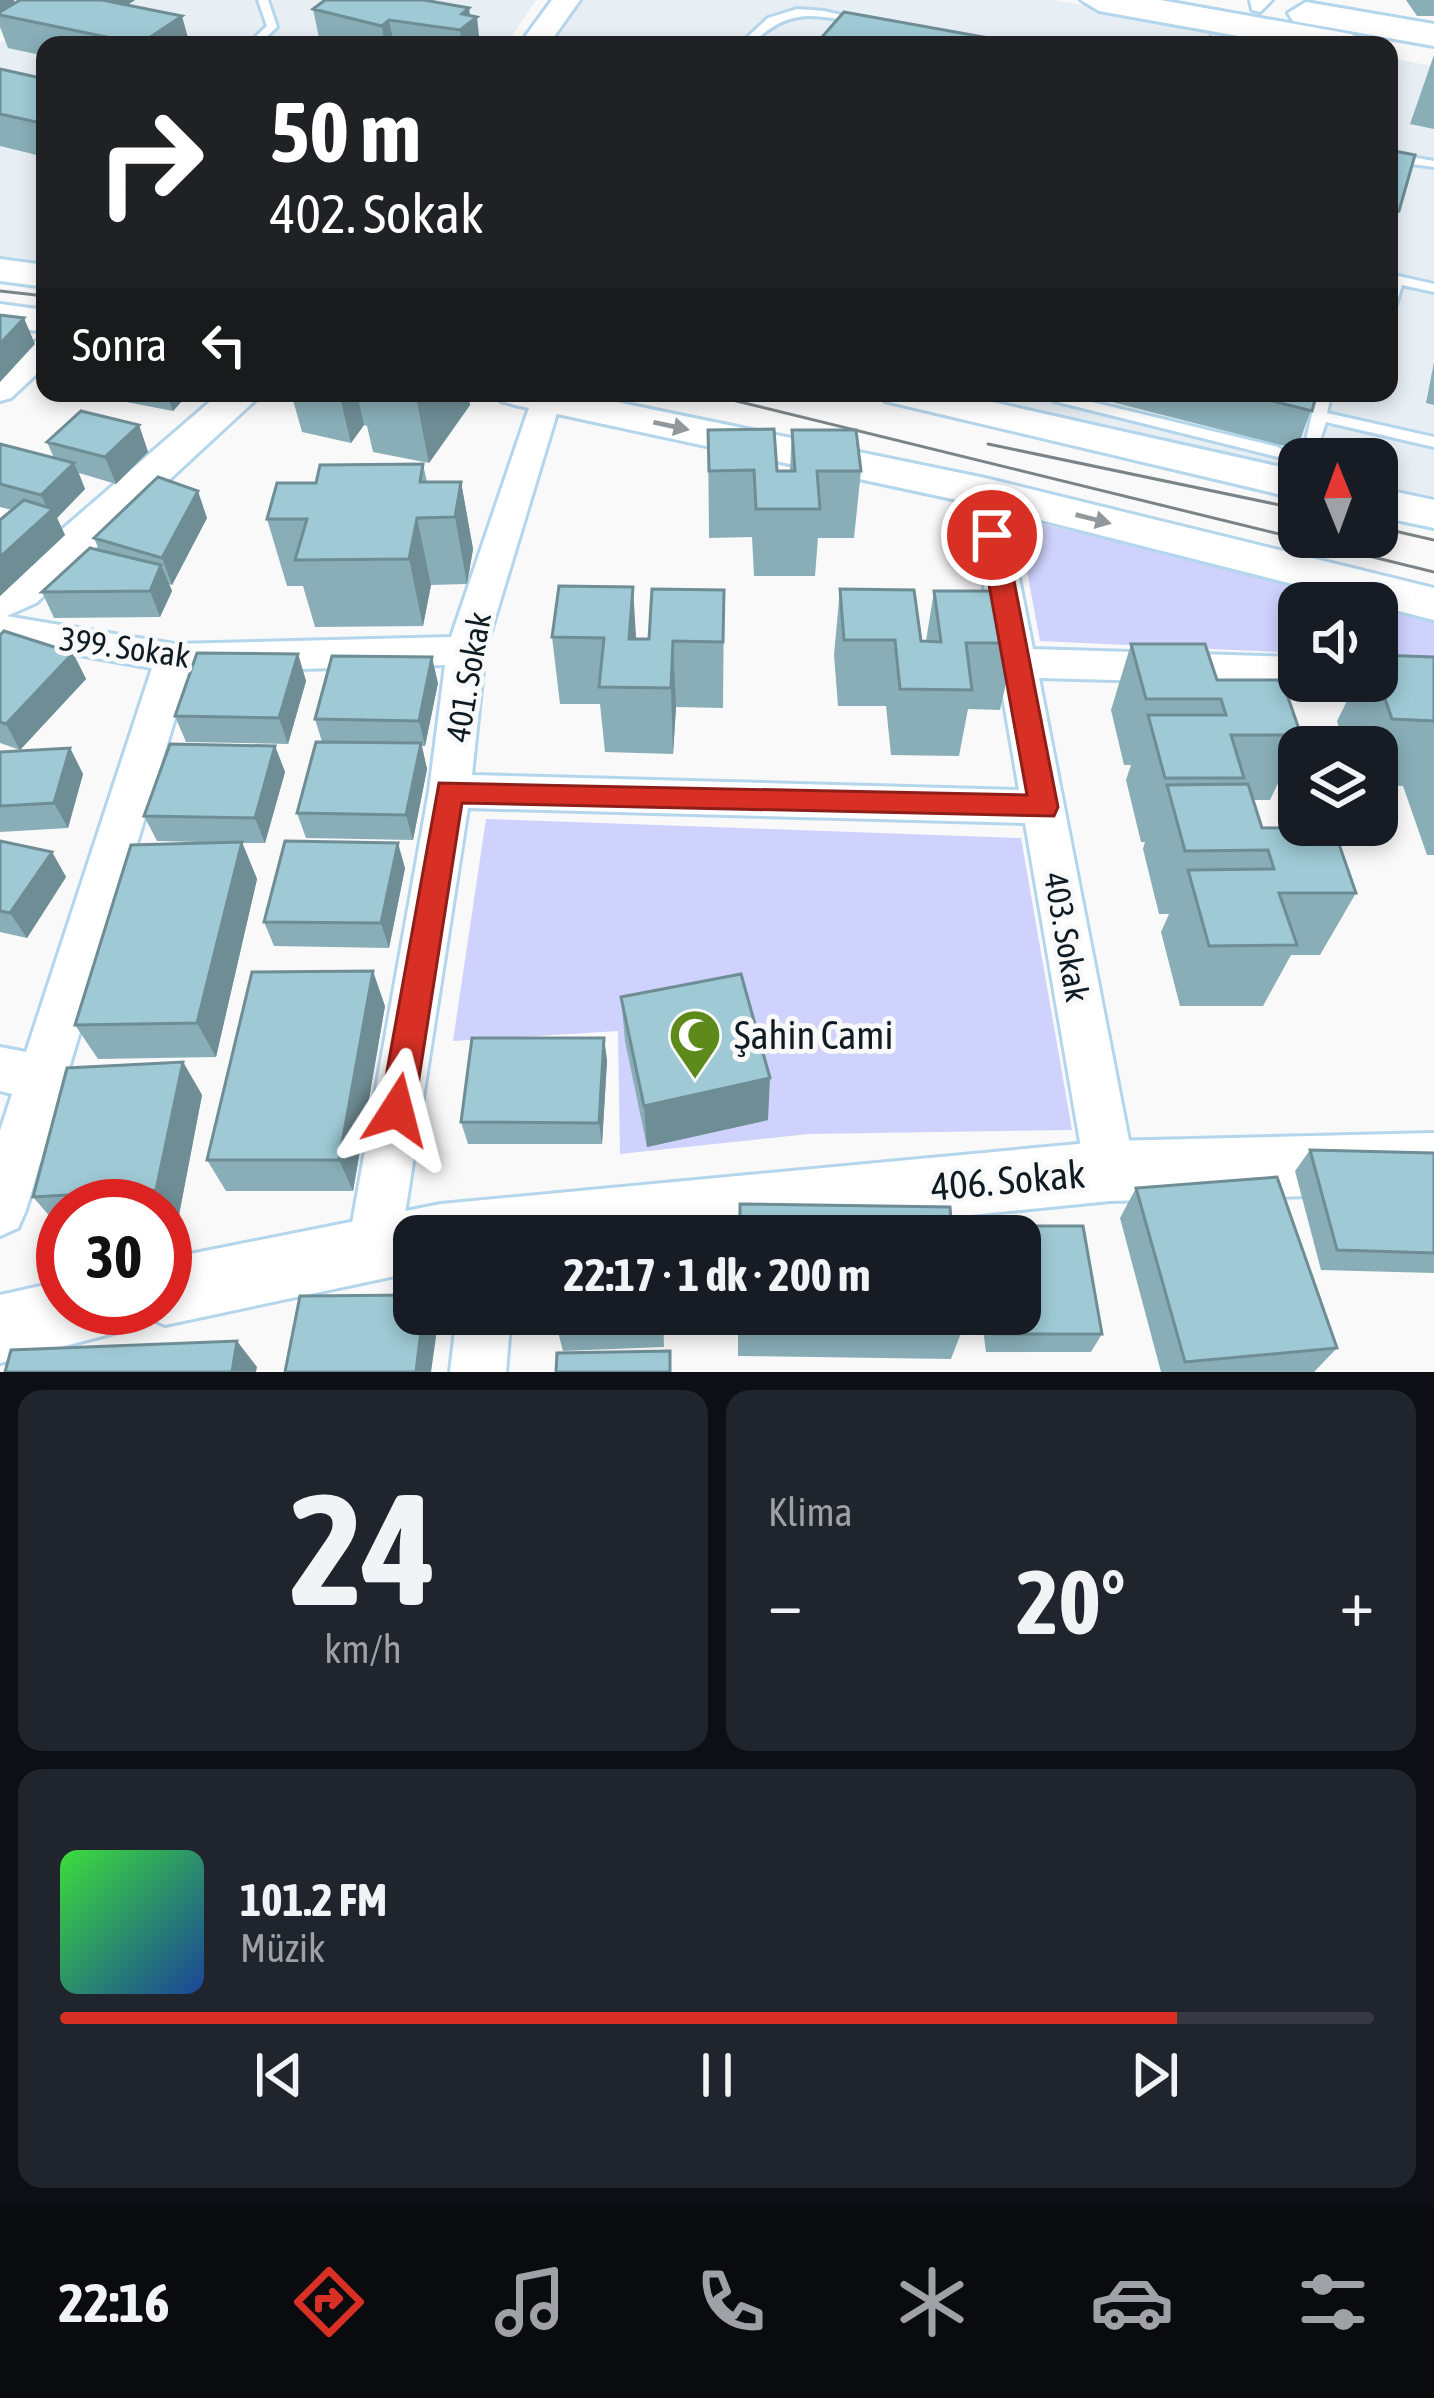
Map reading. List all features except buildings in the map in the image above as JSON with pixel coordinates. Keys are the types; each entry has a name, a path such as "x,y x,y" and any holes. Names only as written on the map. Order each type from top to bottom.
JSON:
{"highway":[{"path":"1099,0 1301,36"},
{"path":"1250,2 1434,35"},
{"path":"1398,54 1434,60"}],"street":[{"path":"540,36 566,0"},
{"path":"0,270 36,275"},
{"path":"0,315 36,320"},
{"path":"0,391 36,357"},
{"path":"0,603 20,592 233,402"},
{"name":"401. Sokak","path":"397,1215 466,651 528,402"},
{"path":"558,402 985,492 1434,604"},
{"path":"946,402 1278,466"},
{"name":"403. Sokak","path":"985,492 1110,1171"},
{"path":"1398,506 1434,514"},
{"name":"399. Sokak","path":"0,628 174,658 466,651"},
{"path":"0,1210 19,1073 174,658"},
{"path":"1016,663 1278,670"},
{"path":"449,791 1044,807"},
{"name":"406. Sokak","path":"660,1215 1110,1171 1434,1163"},
{"path":"192,1286 393,1243"},
{"path":"0,1329 36,1321"},
{"path":"478,1372 482,1335"}],"lane":[{"path":"262,36 272,27 263,0"},
{"path":"752,36 770,15 797,9 882,25"},
{"path":"1398,158 1431,164"},
{"path":"1398,280 1434,288"},
{"path":"1072,402 1278,465"},
{"path":"1314,438 1322,402"},
{"path":"1319,416 1434,442"}],"shaded area":[{"path":"70,0 536,0 512,36 36,36 36,267 0,262 0,43"},
{"path":"581,0 1055,0 1261,36 556,36"},
{"path":"1398,60 1434,66 1434,499 1398,491 1398,438 1278,438 1278,464 1006,402 1398,402"},
{"path":"1017,518 1286,582 1278,582 1278,652 1040,641"},
{"path":"1398,609 1434,617 1434,660 1398,658"},
{"path":"486,819 1021,838 1072,1130 808,1134 620,1154 618,1031 453,1041"}],"tram line":[{"path":"0,291 36,295"},
{"path":"741,402 1434,572"},
{"path":"988,444 1278,505"},
{"path":"1398,532 1434,540"}],"place":[{"name":"Şahin Cami","path":"695,1081"}],"route":[{"path":"397,1110 449,791 1044,807 992,535"}]}
